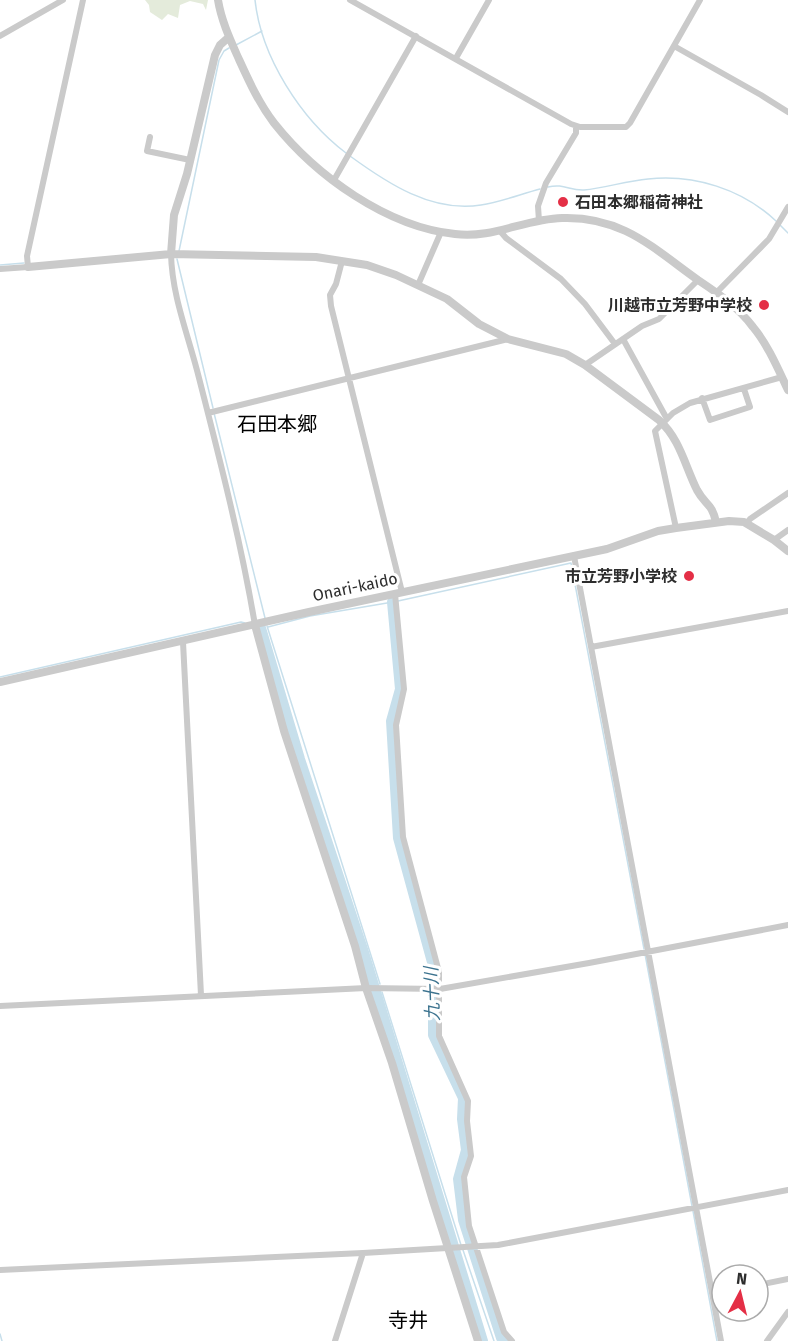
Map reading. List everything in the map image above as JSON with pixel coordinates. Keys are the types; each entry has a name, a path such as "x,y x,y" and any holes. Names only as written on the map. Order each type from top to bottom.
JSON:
{"street":[{"path":"0,36 63,0"},
{"path":"28,267 27,256 83,0"},
{"path":"218,0 229,38 251,87 274,123 307,157 334,180 378,211 441,232 468,236 539,221 570,218 617,226 639,236 730,302 763,340 788,390"},
{"path":"350,0 576,126 626,127 700,0"},
{"path":"456,58 489,0"},
{"path":"334,180 416,36"},
{"path":"229,38 220,45 215,55 190,160 174,215 171,254 173,288 208,413 245,567 255,625 284,731 355,946 366,988 394,1069 478,1341"},
{"path":"674,46 788,112"},
{"path":"539,221 537,206 546,183 576,133 576,126"},
{"path":"150,137 147,151 190,160"},
{"path":"717,292 769,239 788,207"},
{"path":"500,231 561,279 585,303 615,344"},
{"path":"418,285 441,232"},
{"path":"0,269 171,254 267,255 342,261 379,269 447,299 479,324 508,339 566,354 665,422"},
{"path":"342,261 336,284 330,295 399,593 404,689 396,725 403,837 439,972 439,1036 468,1101 467,1121 471,1156 464,1177 469,1226 504,1332 512,1341"},
{"path":"585,365 642,326 659,319 698,280"},
{"path":"208,413 508,339"},
{"path":"623,339 683,455 698,491 712,507 716,522"},
{"path":"676,528 655,430 673,413 702,398 744,389 782,377"},
{"path":"702,398 710,420 750,407 744,389"},
{"path":"788,493 747,523 788,551"},
{"name":"Onari-kaido","path":"0,682 607,549 658,531 716,522 747,523"},
{"path":"774,540 788,530"},
{"path":"574,556 710,1282"},
{"path":"591,647 788,611"},
{"path":"183,642 201,995"},
{"path":"0,1006 366,988 440,989 788,925"},
{"path":"0,1270 498,1245 788,1190"},
{"path":"335,1341 363,1253"},
{"path":"770,1283 788,1279"},
{"path":"767,1341 788,1312"},
{"path":"718,1323 721,1341"}],"green space":[{"path":"145,0 208,0 206,10 203,4 190,1 180,5 178,18 168,14 162,20 150,12"}],"waterway":[{"path":"255,0 265,43 286,85 314,123 346,153"},
{"path":"236,45 262,31"},
{"path":"179,251 219,60 224,51 229,48"},
{"path":"350,156 411,194 445,205 481,205 540,189"},
{"path":"548,187 558,186 584,190 648,179 683,179 733,192 763,210 776,221"},
{"path":"779,224 788,233"},
{"path":"177,259 213,408"},
{"path":"0,265 24,263"},
{"path":"214,413 265,618"},
{"path":"398,601 571,563 644,949"},
{"name":"九十川","path":"392,602 400,689 391,721 398,838 433,966 433,1035 463,1098 462,1119 466,1150 458,1179 463,1220 501,1338 504,1341"},
{"path":"268,627 310,616 393,602"},
{"path":"0,677 241,622 245,623"},
{"path":"267,626 380,984"},
{"path":"261,628 300,759 363,949 483,1341"},
{"path":"645,954 692,1206"},
{"path":"382,992 461,1245"},
{"path":"693,1211 717,1341"},
{"path":"463,1250 494,1341"},
{"path":"0,1334 2,1341"}],"place":[{"name":"石田本郷稲荷神社","path":"563,202"},
{"name":"川越市立芳野中学校","path":"764,305"},
{"name":"市立芳野小学校","path":"689,576"}],"district":[{"name":"石田本郷","path":"277,424"},
{"name":"寺井","path":"408,1320"}]}
